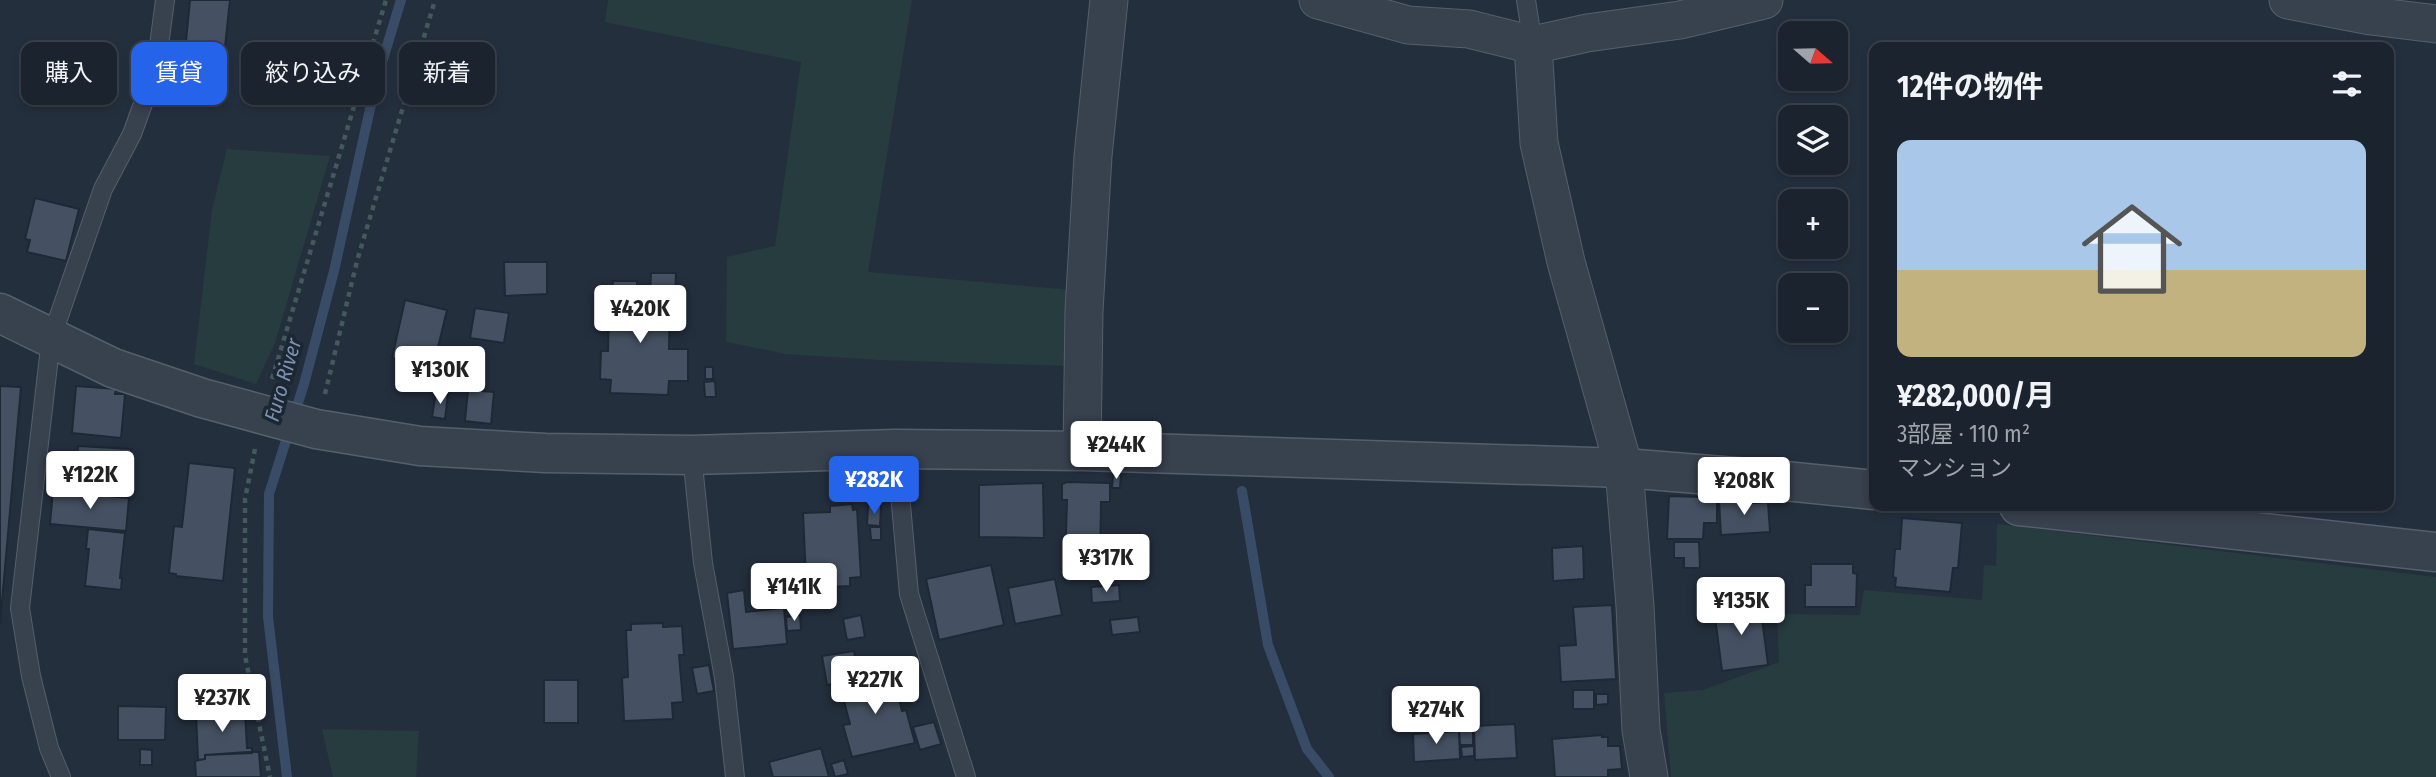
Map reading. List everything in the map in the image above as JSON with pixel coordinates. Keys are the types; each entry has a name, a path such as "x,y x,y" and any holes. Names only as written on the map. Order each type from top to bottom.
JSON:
{"street":[{"path":"1082,451 1083,311 1093,156 1109,0"},
{"path":"1318,0 1408,25 1469,29 1533,45 1587,33 1680,20 1764,0"},
{"path":"2288,0 2371,16 2436,24"},
{"path":"1533,45 1539,143 1566,262 1624,468 1636,606 1641,730 1649,777"},
{"path":"0,313 113,368 202,398 316,429 420,446 545,453 692,455 896,449 1082,451 1624,468 1869,489"},
{"path":"2064,511 2436,552"}],"lane":[{"path":"61,777 49,748 31,676 20,608 51,339 103,189 132,134 156,68 166,0"},
{"path":"1526,0 1533,45"},
{"path":"896,449 909,594 967,777"},
{"path":"692,455 703,563 724,677 735,777"}],"path":[{"path":"270,777 246,656 245,499 262,414 386,0"},
{"path":"316,429 357,261 435,0"}],"green space":[{"path":"608,0 912,0 868,272 1071,290 1069,366 786,354 726,342 727,257 775,246 801,62 605,22"},
{"path":"227,149 330,156 275,343 256,384 194,364 212,210"},
{"path":"1997,524 2436,577 2436,777 1671,777 1664,693 1703,690 1779,662 1777,614 1860,615 1864,590 1982,600 1984,565 1996,566"},
{"path":"322,729 419,731 416,777 333,777"}],"building":[{"path":"190,0 230,0 226,42 186,42"},
{"path":"35,198 79,209 66,261 27,252 30,240 25,239"},
{"path":"504,262 547,262 547,294 505,296"},
{"path":"651,273 676,273 675,298 650,297"},
{"path":"613,281 637,281 637,290 650,290 650,302 670,303 669,349 688,349 688,381 669,381 668,395 610,393 611,380 600,379 601,351 608,351 609,304 612,304"},
{"path":"405,300 447,310 433,368 392,358"},
{"path":"475,308 509,313 504,343 470,338"},
{"path":"705,367 713,367 713,379 705,379"},
{"path":"715,381 716,397 705,397 704,382"},
{"path":"0,386 21,387 0,624"},
{"path":"76,386 116,389 115,394 125,394 121,438 72,433"},
{"path":"468,390 494,392 491,424 465,421"},
{"path":"436,392 448,394 445,419 432,417"},
{"path":"78,446 131,449 130,469 121,468 120,481 76,478"},
{"path":"47,457 72,460 71,473 46,470"},
{"path":"189,463 235,468 223,581 169,573 174,526 182,527"},
{"path":"1113,475 1121,475 1120,488 1112,488"},
{"path":"1043,483 1044,538 979,537 979,485"},
{"path":"1110,483 1110,502 1101,502 1100,570 1065,569 1067,500 1062,500 1062,484"},
{"path":"53,491 129,498 126,531 50,524"},
{"path":"1669,496 1717,500 1717,523 1704,523 1703,539 1667,539"},
{"path":"1752,498 1752,503 1768,502 1770,532 1721,535 1719,501"},
{"path":"852,504 853,510 857,509 861,577 850,578 850,586 831,587 832,598 807,600 803,513 830,512 830,506"},
{"path":"868,506 881,506 880,526 867,525"},
{"path":"1902,518 1962,523 1958,568 1953,568 1950,592 1895,587 1895,549 1900,549"},
{"path":"870,527 881,527 881,540 871,540"},
{"path":"88,529 125,533 121,590 85,586"},
{"path":"1674,542 1699,542 1700,568 1684,568 1684,558 1674,558"},
{"path":"1583,546 1584,579 1553,581 1552,548"},
{"path":"1811,564 1853,564 1853,573 1857,574 1856,607 1805,607 1805,585 1811,585"},
{"path":"991,565 1004,625 939,640 926,579"},
{"path":"1055,579 1062,615 1015,624 1008,588"},
{"path":"1119,585 1120,601 1092,603 1091,587"},
{"path":"744,590 746,612 784,608 787,644 733,649 727,593"},
{"path":"1760,603 1768,665 1722,671 1714,609"},
{"path":"1612,605 1616,679 1561,682 1559,646 1576,645 1573,607"},
{"path":"800,615 801,630 787,631 786,617"},
{"path":"861,615 865,637 847,640 843,619"},
{"path":"1138,617 1140,632 1112,635 1110,620"},
{"path":"663,623 663,627 682,626 684,655 679,655 683,702 672,703 673,719 624,721 622,678 628,677 626,630 631,630 631,624"},
{"path":"854,651 859,679 827,685 822,656"},
{"path":"709,665 714,691 697,694 692,668"},
{"path":"893,673 902,711 906,710 915,743 852,757 843,725 850,724 840,686"},
{"path":"544,680 578,680 578,723 544,723"},
{"path":"1573,690 1594,690 1594,709 1573,709"},
{"path":"1596,694 1608,694 1608,704 1596,705"},
{"path":"118,706 166,707 165,740 118,740"},
{"path":"245,711 247,748 252,748 252,753 205,755 205,759 198,760 196,714"},
{"path":"934,722 941,744 920,750 913,727"},
{"path":"1515,724 1517,758 1475,760 1474,726"},
{"path":"1473,730 1473,745 1460,745 1459,731"},
{"path":"1459,731 1460,759 1414,762 1413,734"},
{"path":"1602,735 1608,737 1608,746 1620,746 1622,769 1608,770 1608,777 1555,777 1552,739"},
{"path":"1474,746 1474,756 1462,757 1461,747"},
{"path":"821,748 829,777 773,777 769,762"},
{"path":"140,749 152,750 152,765 140,765"},
{"path":"259,752 261,777 196,777 195,761 205,759 205,755"},
{"path":"844,760 848,774 835,777 831,764"}],"waterway":[{"name":"Furo River","path":"287,777 268,617 269,494 304,384 334,271 376,82 401,0"},
{"path":"1242,491 1268,645 1307,749 1329,777"}]}
